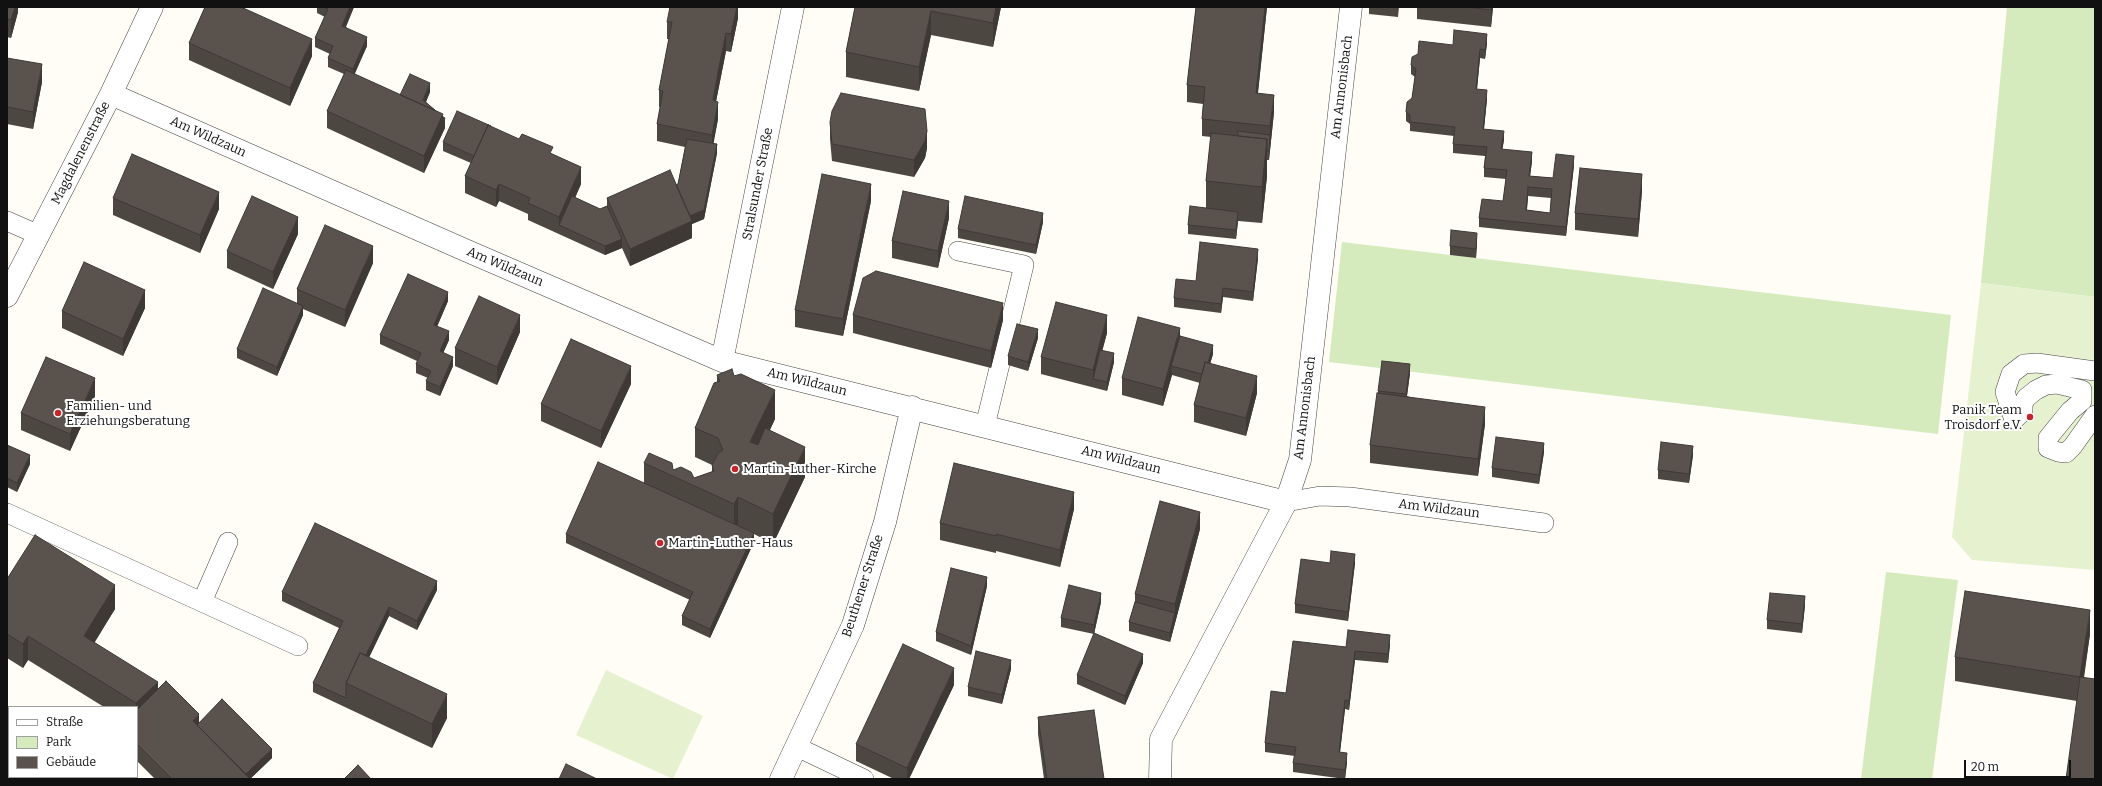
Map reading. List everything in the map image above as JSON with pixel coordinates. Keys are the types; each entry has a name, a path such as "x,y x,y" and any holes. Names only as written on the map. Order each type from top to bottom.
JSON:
{"street":[{"name":"Magdalenenstraße","path":"7,296 112,94 152,7"},
{"name":"Stralsunder Straße","path":"722,361 793,7"},
{"name":"Am Annonisbach","path":"1160,779 1161,739 1286,502 1300,460 1352,7"},
{"name":"Am Wildzaun","path":"112,94 208,138 722,361 912,407 1286,502"},
{"name":"Beuthener Straße","path":"782,779 853,624 885,522 912,407"}],"lane":[{"path":"7,221 39,235"},
{"path":"958,251 1024,265 985,426"},
{"path":"2095,370 2037,363 2024,364 2011,374 2005,392 2014,420 2023,412 2023,404 2026,398 2036,390 2046,385 2057,384 2082,390 2082,401 2070,411 2048,438 2048,448 2058,452 2066,453 2073,446 2095,415"},
{"name":"Am Wildzaun","path":"1286,502 1320,496 1350,497 1544,523"},
{"path":"7,513 298,646"},
{"path":"202,602 228,542"},
{"path":"797,747 864,779"}],"green space":[{"path":"2007,7 2095,7 2095,297 1981,283"},
{"path":"1342,242 1951,315 1938,434 1329,362"},
{"name":"Panik Team Troisdorf e.V.","path":"1981,283 2095,297 2095,570 1972,560 1952,537"},
{"path":"1886,572 1958,580 1932,779 1861,779"},
{"path":"606,670 703,716 673,779 576,735"}],"building":[{"path":"7,7 15,7 11,20 7,19"},
{"path":"205,7 241,7 312,39 290,88 189,43"},
{"path":"323,7 350,7 342,26 367,37 353,69 328,58 333,46 315,38 328,9"},
{"path":"670,7 737,7 731,34 726,33 719,67 713,100 718,102 712,135 657,124 663,91 659,90 672,22 667,22"},
{"path":"855,7 996,7 993,23 931,11 919,67 846,52"},
{"path":"1196,7 1265,7 1256,93 1274,95 1270,126 1202,119 1205,87 1187,85"},
{"path":"1467,7 1491,7 1491,10"},
{"path":"1454,30 1487,34 1485,50 1480,49 1476,89 1487,90 1483,129 1504,131 1501,149 1532,152 1529,176 1553,178 1556,154 1574,156 1566,227 1479,218 1482,199 1503,201 1507,170 1484,168 1487,147 1453,144 1455,127 1410,122 1410,115 1406,112 1407,102 1412,98 1416,69 1411,65 1412,57 1418,54 1419,41 1453,45","holes":["1528,187 1552,189 1550,213 1526,210"]},
{"path":"7,58 42,64 33,112 7,107"},
{"path":"346,70 443,114 424,156 327,111"},
{"path":"410,74 430,83 423,100 436,111 400,95"},
{"path":"841,93 925,109 927,131 925,141 914,160 832,144 830,122 832,111"},
{"path":"457,111 491,126 488,125 474,156 443,142"},
{"path":"488,125 519,139 522,134 553,147 550,153 581,167 559,217 528,203 530,198 499,184 496,190 465,176"},
{"path":"1238,131 1270,135 1269,151 1267,151 1267,139 1238,136"},
{"path":"1211,133 1267,139 1262,187 1206,181"},
{"path":"687,139 717,144 704,210 690,216 676,185 678,184"},
{"path":"132,154 219,192 200,235 113,198"},
{"path":"1580,168 1642,174 1638,219 1575,213"},
{"path":"670,170 692,221 630,249 607,198"},
{"path":"822,174 871,184 843,319 795,310"},
{"path":"903,191 949,201 938,251 892,241"},
{"path":"252,196 298,217 273,272 227,251"},
{"path":"572,196 600,209 607,206 622,239 605,246 559,225"},
{"path":"965,196 1043,213 1036,245 958,229"},
{"path":"1190,206 1238,212 1236,230 1188,225"},
{"path":"325,225 373,246 345,310 297,289"},
{"path":"1451,230 1477,233 1476,249 1450,246"},
{"path":"1200,242 1258,249 1253,292 1223,288 1221,304 1174,298 1176,279 1196,281"},
{"path":"84,262 145,290 123,339 62,311"},
{"path":"876,271 1003,303 991,351 853,315 863,278"},
{"path":"408,274 448,292 434,325 449,331 440,351 453,357 440,387 426,381 431,371 416,364 421,353 380,335"},
{"path":"263,288 303,306 277,367 237,349"},
{"path":"479,296 520,315 497,367 455,348"},
{"path":"1056,302 1107,315 1093,370 1041,357"},
{"path":"1138,317 1180,328 1163,389 1122,378"},
{"path":"1017,324 1038,329 1028,362 1008,356"},
{"path":"1180,336 1213,345 1208,363 1205,362 1202,374 1171,366"},
{"path":"571,339 631,366 601,431 541,404"},
{"path":"1100,350 1114,353 1107,382 1093,379"},
{"name":"Familien- und Erziehungsberatung","path":"46,357 95,378 70,434 21,413"},
{"path":"1382,361 1410,364 1406,394 1378,391"},
{"path":"1205,362 1257,376 1246,418 1194,405"},
{"path":"732,369 734,376 741,374 775,390 750,442 758,445 765,428 805,447 773,514 738,497 734,504 644,463 649,453 672,463 673,470 681,467 691,472 694,478 714,471 712,465 718,453 723,450 718,438 695,428 714,383 720,381 717,375"},
{"path":"1377,393 1485,407 1478,459 1370,445"},
{"path":"1496,437 1544,443 1539,475 1492,468"},
{"path":"1661,442 1693,446 1689,474 1658,470"},
{"path":"7,445 30,455 17,483 7,478"},
{"name":"Martin-Luther-Haus","path":"598,462 754,533 710,629 682,616 693,592 566,534"},
{"path":"954,463 1074,492 1060,550 996,534 996,536 940,523"},
{"path":"1160,501 1200,512 1175,604 1135,594"},
{"path":"315,523 437,581 417,621 389,607 366,655 360,653 346,683 346,698 313,683 343,621 282,592"},
{"path":"35,535 115,585 84,636 158,682 136,703 28,636 23,644 7,634 7,579"},
{"path":"1331,551 1355,554 1348,612 1295,604 1301,559 1330,563"},
{"path":"951,568 987,577 971,646 936,632"},
{"path":"1069,585 1101,593 1094,625 1061,618"},
{"path":"1965,591 2090,610 2080,677 1955,657"},
{"path":"1770,593 1805,596 1802,624 1767,620"},
{"path":"1135,602 1175,613 1170,633 1129,622"},
{"path":"1348,630 1390,635 1388,654 1355,651 1349,701 1345,700 1339,752 1347,753 1345,770 1293,763 1296,747 1265,743 1271,691 1286,693 1293,641 1346,647"},
{"path":"1094,633 1143,654 1125,696 1077,675"},
{"path":"903,644 954,668 907,768 856,744"},
{"path":"976,651 1011,660 1002,695 968,687"},
{"path":"360,653 447,694 432,724 346,683"},
{"path":"2080,677 2095,679 2095,779 2066,779"},
{"path":"166,681 199,714 193,721 250,779 172,779 138,745 138,709"},
{"path":"222,699 272,749 246,774 197,725"},
{"path":"1094,710 1104,779 1047,779 1038,717"},
{"path":"566,764 597,779 559,779"},
{"path":"358,765 371,779 344,779"}],"place":[{"name":"Familien- und Erziehungsberatung","path":"58,413"},
{"name":"Panik Team Troisdorf e.V.","path":"2030,417"},
{"name":"Martin-Luther-Kirche","path":"735,469"},
{"name":"Martin-Luther-Haus","path":"660,543"}]}
